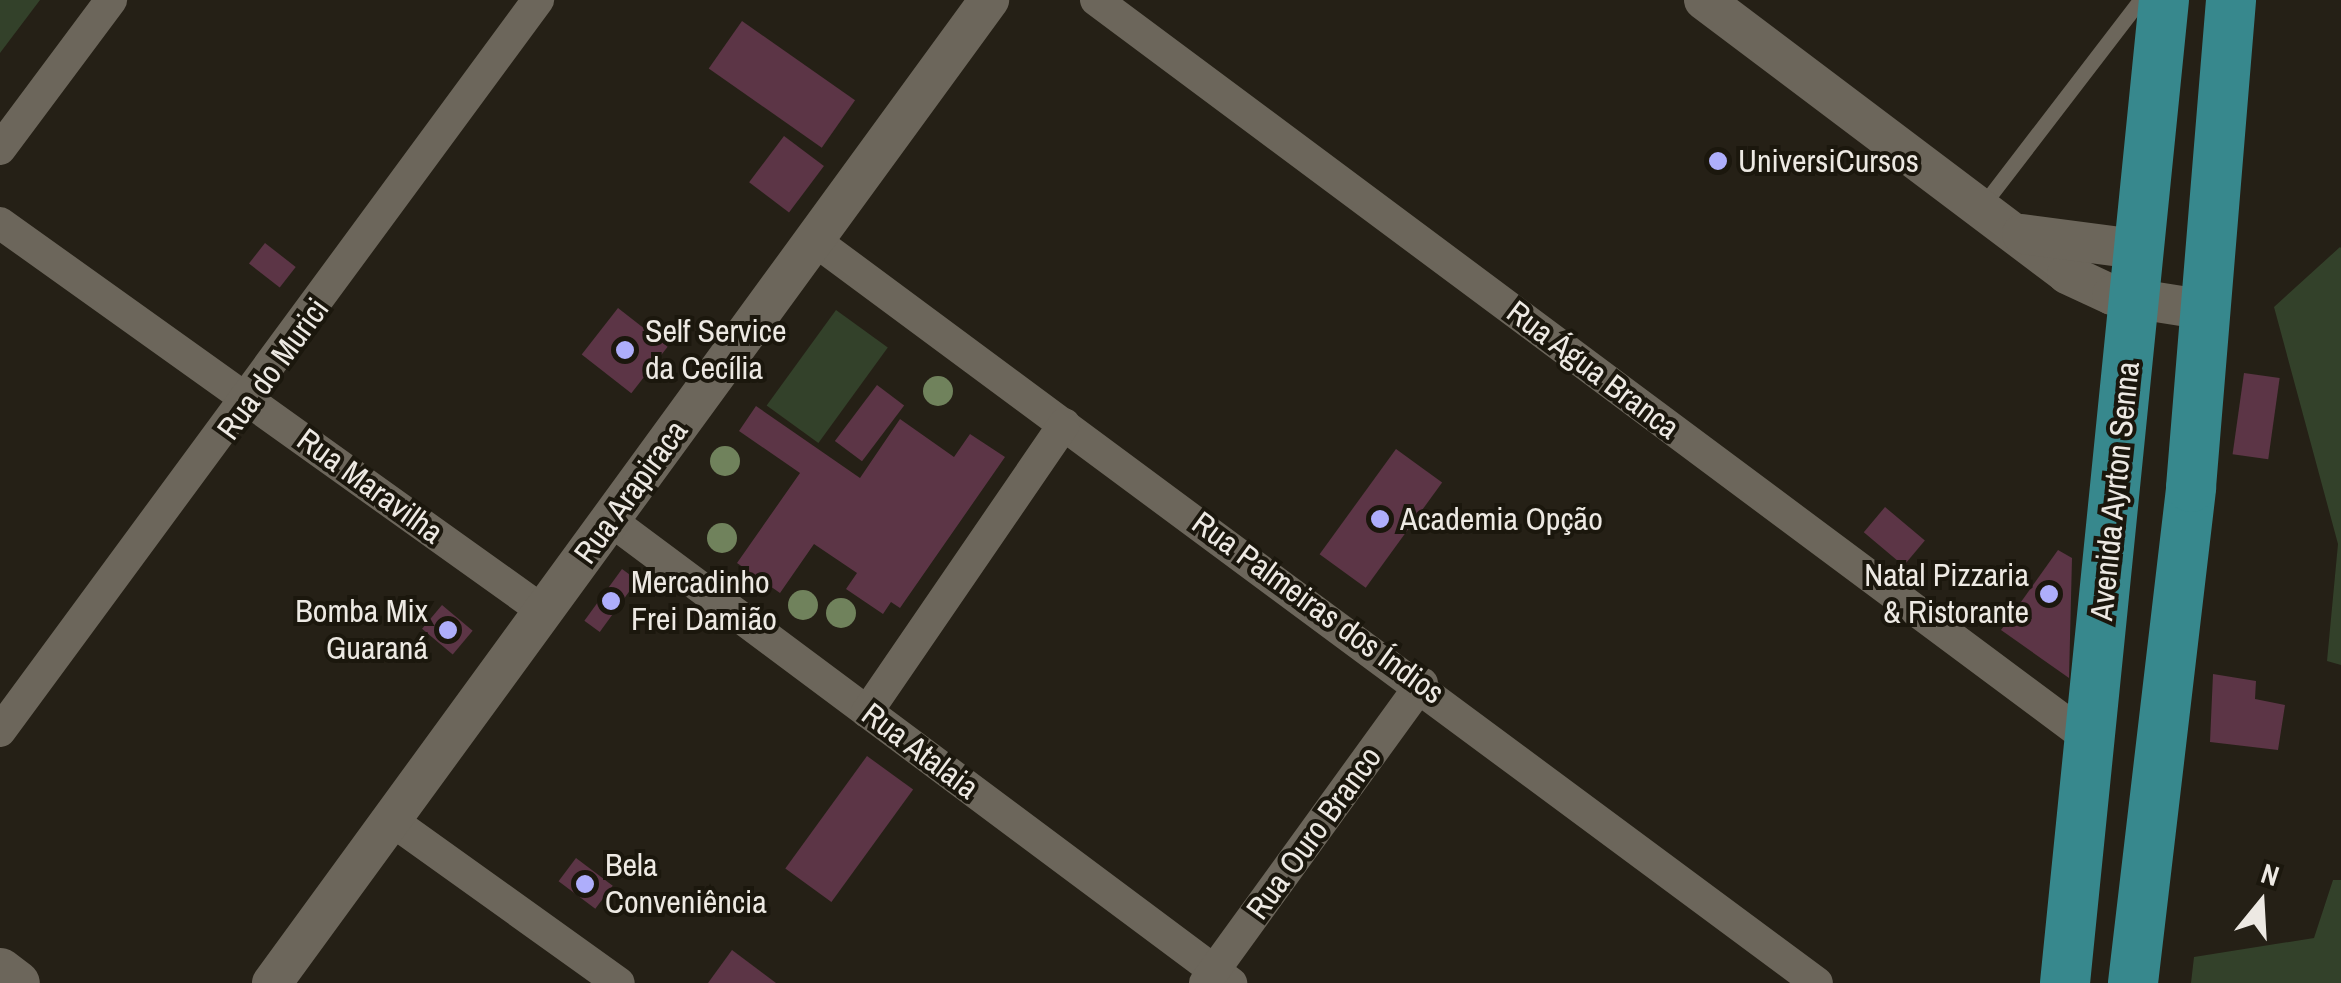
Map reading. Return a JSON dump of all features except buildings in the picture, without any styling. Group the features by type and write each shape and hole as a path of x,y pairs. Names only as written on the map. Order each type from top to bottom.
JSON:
{"main road":[{"name":"Avenida Ayrton Senna","path":"2065,983 2136,248 2164,0"},
{"path":"2133,983 2207,310 2231,0"},
{"path":"0,970 17,983"}],"street":[{"path":"0,150 111,0"},
{"name":"Rua do Murici","path":"0,731 252,400 538,0"},
{"name":"Rua Arapiraca","path":"272,983 989,0"},
{"name":"Rua Água Branca","path":"1096,0 2090,740"},
{"path":"1704,0 2018,232 2066,274 2132,299 2207,310"},
{"name":"Rua Maravilha","path":"0,223 543,611"},
{"path":"2018,232 2136,248"},
{"name":"Rua Palmeiras dos Índios","path":"814,240 1422,683 1817,983"},
{"path":"867,712 1064,424"},
{"name":"Rua Atalaia","path":"610,520 1217,979"},
{"name":"Rua Ouro Branco","path":"1217,979 1422,683"},
{"path":"391,820 620,983"}],"lane":[{"path":"1982,206 2140,0"}],"green space":[{"path":"0,0 40,0 0,53"},
{"path":"2340,247 2341,665 2327,661 2338,544 2274,307"},
{"path":"836,310 888,348 818,443 767,405"},
{"path":"2333,880 2341,880 2341,983 2191,983 2194,957 2314,938"}],"place":[{"name":"UniversiCursos","path":"1718,161"},
{"name":"Self Service da Cecília","path":"625,350"},
{"name":"Academia Opção","path":"1380,519"},
{"name":"Natal Pizzaria & Ristorante","path":"2049,594"},
{"name":"Mercadinho Frei Damião","path":"611,601"},
{"name":"Bomba Mix Guaraná","path":"448,630"},
{"name":"Bela Conveniência","path":"585,884"}]}
